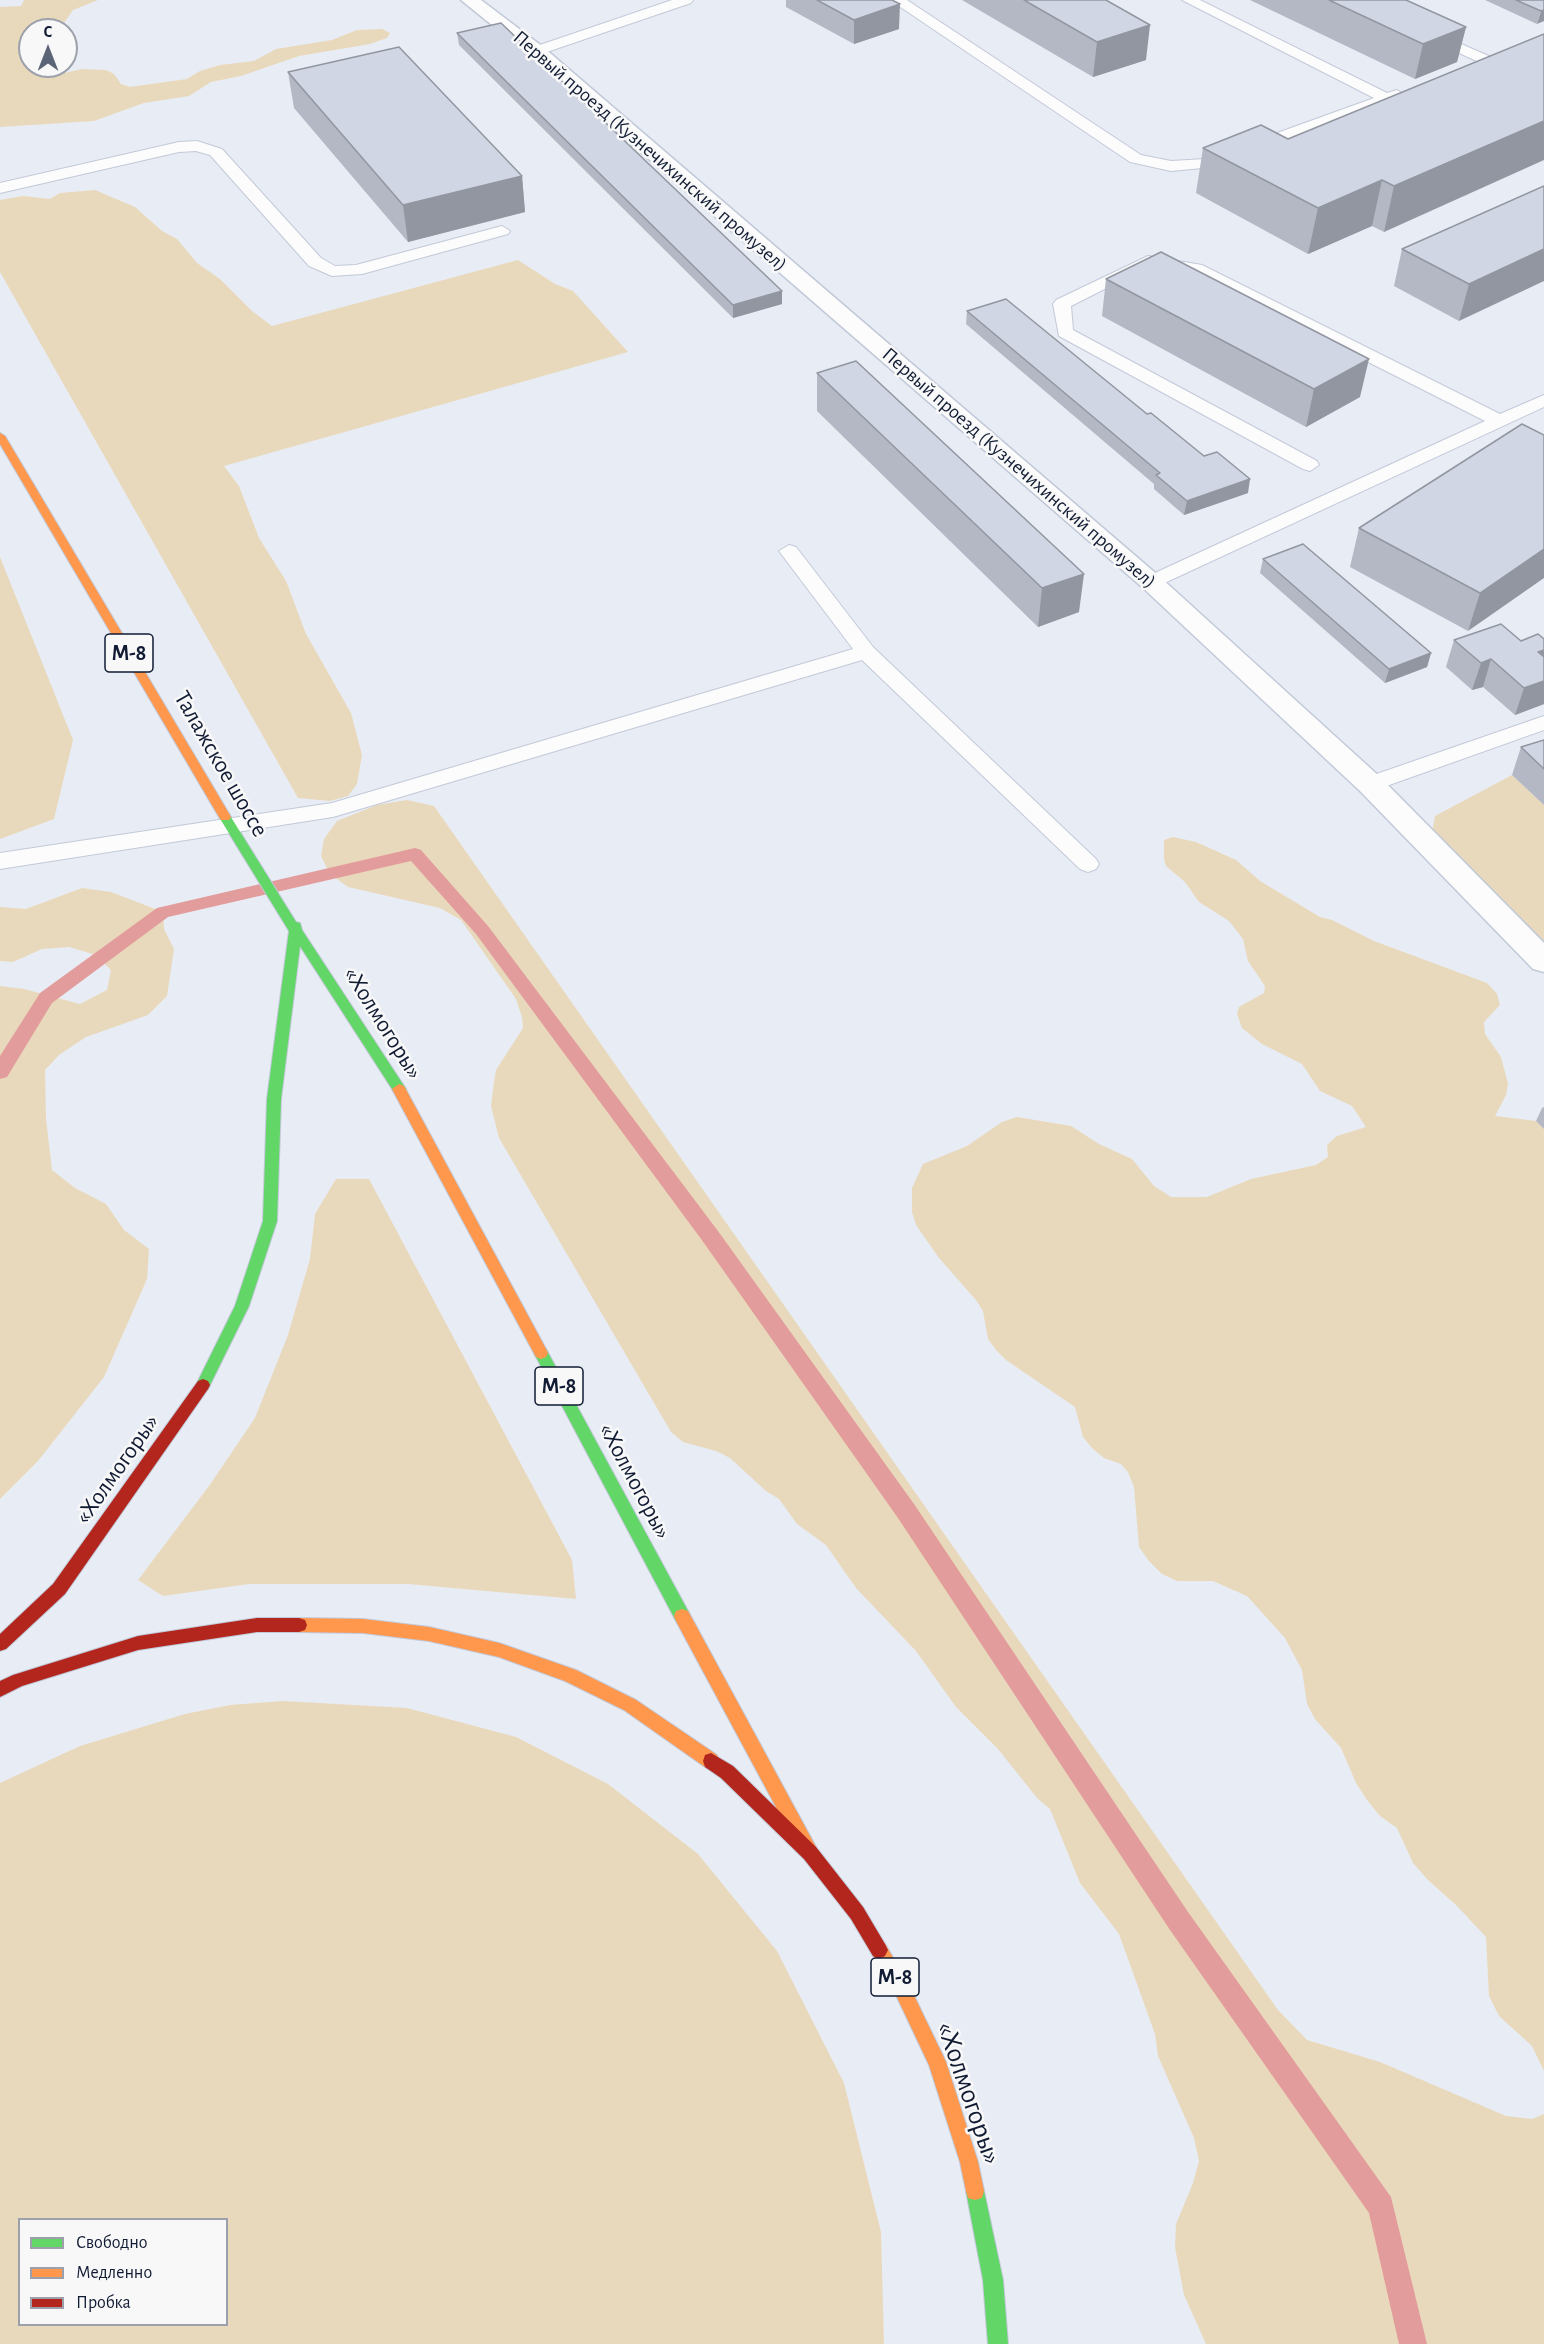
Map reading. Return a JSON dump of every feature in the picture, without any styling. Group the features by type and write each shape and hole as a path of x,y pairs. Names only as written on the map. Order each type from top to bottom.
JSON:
{"main road":[{"name":"Талажское шоссе","path":"0,436 256,870 296,926"},
{"name":"«Холмогоры»","path":"0,1644 59,1589 202,1388 242,1306 270,1221 274,1099 296,926"},
{"name":"«Холмогоры»","path":"296,926 389,1071 810,1853"},
{"name":"«Холмогоры»","path":"0,1689 19,1680 138,1643 257,1625 363,1626 429,1634 499,1650 570,1675 630,1705 727,1772 810,1853 857,1913 901,1987 937,2062 969,2162 993,2280 998,2344"}],"street":[{"name":"Первый проезд (Кузнечихинский промузел)","path":"470,0 536,51 1151,582 1370,784 1544,961"}],"lane":[{"path":"536,51 686,0"},
{"path":"897,0 1136,159 1171,166 1207,164 1408,91"},
{"path":"1189,0 1386,99"},
{"path":"1415,28 1486,60"},
{"path":"1464,69 1505,52"},
{"path":"0,188 179,147 197,146 216,152 315,262 332,272 356,270 502,231"},
{"path":"1310,465 1065,332 1062,304 1148,261 1196,269 1498,420"},
{"path":"1151,582 1544,400"},
{"path":"789,551 866,652 1088,864"},
{"path":"0,861 333,810 866,652"},
{"path":"1370,784 1544,723"}],"shaded area":[{"path":"24,0 98,0 73,10 68,18 18,18 18,78 78,78 78,70 106,70 114,74 121,84 130,87 187,79 200,71 220,65 254,61 276,49 332,40 357,30 382,29 390,33 387,38 370,44 299,56 241,76 211,82 189,96 144,103 94,121 0,127 0,7 21,6"},
{"path":"95,190 135,207 162,231 177,239 197,263 220,279 252,311 272,326 518,260 555,284 573,291 628,352 224,466 239,486 259,538 286,581 306,634 351,713 362,755 357,784 348,796 330,801 298,798 0,272 0,200 23,196 50,199 60,193"},
{"path":"0,557 73,740 54,819 0,839"},
{"path":"1512,775 1544,805 1544,944 1432,833 1435,816"},
{"path":"407,800 434,806 1278,2010 1307,2040 1380,2062 1506,2116 1532,2119 1544,2114 1544,2344 1206,2344 1184,2295 1175,2247 1176,2224 1193,2183 1199,2161 1194,2138 1158,2056 1155,2034 1119,1934 1080,1883 1050,1809 1037,1798 998,1749 956,1707 916,1651 856,1588 826,1545 797,1524 779,1499 766,1491 730,1458 716,1451 683,1442 671,1432 499,1138 491,1106 496,1070 523,1028 516,999 461,920 440,908 348,887 330,874 321,856 324,839 337,821 377,805"},
{"path":"1173,837 1196,842 1236,860 1260,881 1320,917 1332,920 1374,941 1487,983 1497,994 1500,1005 1484,1022 1485,1034 1501,1057 1508,1084 1506,1095 1495,1116 1536,1121 1544,1129 1544,2071 1532,2046 1499,2016 1489,1996 1486,1937 1413,1863 1397,1828 1380,1816 1367,1800 1356,1783 1341,1748 1315,1719 1307,1704 1302,1670 1285,1638 1247,1596 1213,1581 1177,1581 1162,1574 1149,1561 1139,1547 1134,1487 1128,1472 1121,1464 1104,1458 1083,1437 1075,1407 1006,1360 996,1350 988,1339 983,1311 939,1258 916,1225 912,1212 912,1188 923,1164 967,1146 1002,1122 1017,1117 1071,1126 1099,1144 1132,1159 1154,1186 1171,1197 1207,1197 1251,1179 1316,1165 1328,1157 1327,1145 1337,1136 1366,1127 1352,1106 1320,1091 1302,1064 1262,1044 1242,1028 1237,1014 1239,1007 1264,993 1265,986 1248,961 1243,939 1229,921 1199,902 1185,882 1166,866 1164,840"},
{"path":"82,888 111,892 163,912 164,929 174,949 167,996 148,1015 86,1037 59,1055 45,1070 46,1119 52,1170 75,1188 106,1204 124,1230 149,1249 147,1279 104,1377 38,1461 0,1499 0,986 24,989 80,1004 107,990 111,970 96,955 69,947 42,949 13,962 0,961 0,907 26,909"},
{"path":"336,1179 369,1179 572,1560 576,1599 408,1584 249,1584 163,1596 138,1580 209,1486 255,1418 288,1335 310,1259 315,1214"},
{"path":"283,1701 407,1708 516,1737 608,1784 698,1854 777,1951 844,2083 881,2232 884,2344 0,2344 0,1783 80,1746 185,1714 230,1705"}],"building":[{"path":"817,0 892,0 900,4 854,20"},
{"path":"1024,0 1106,0 1150,25 1097,42"},
{"path":"1329,0 1406,0 1466,27 1423,44"},
{"path":"1516,0 1544,0 1544,10 1541,11"},
{"path":"501,23 782,291 733,305 457,33"},
{"path":"1544,34 1544,121 1394,186 1382,180 1318,208 1203,148 1261,125 1288,139"},
{"path":"399,47 522,176 403,205 288,72"},
{"path":"1544,186 1544,249 1469,284 1402,249"},
{"path":"1161,252 1369,359 1314,389 1106,279"},
{"path":"1006,299 1147,414 1151,413 1204,456 1217,452 1250,479 1187,501 1156,475 1160,473 967,311"},
{"path":"856,361 1084,574 1042,588 817,373"},
{"path":"1522,424 1544,435 1544,549 1480,593 1359,528"},
{"path":"1303,544 1431,653 1389,669 1263,559"},
{"path":"1501,624 1521,641 1538,634 1544,639 1544,650 1538,652 1544,657 1544,681 1524,688 1491,659 1481,663 1454,640"},
{"path":"1544,740 1544,769 1521,747"}],"waterway":[{"path":"0,1072 46,998 163,912 415,854 482,930 711,1237 906,1511 1179,1921 1381,2207 1413,2344"}],"traffic: fast":[{"path":"225,817 256,870 399,1089"},
{"path":"203,1385 242,1306 270,1221 274,1099 296,926"},
{"path":"541,1353 682,1616"},
{"path":"975,2191 993,2280 998,2344"}],"traffic: slow":[{"path":"0,436 225,817"},
{"path":"399,1089 541,1353"},
{"path":"682,1616 810,1853"},
{"path":"299,1625 363,1626 429,1634 499,1650 570,1675 630,1705 711,1761"},
{"path":"879,1950 901,1987 937,2062 969,2162 975,2191"}],"traffic: jam":[{"path":"0,1644 59,1589 203,1385"},
{"path":"0,1689 19,1680 138,1643 257,1625 299,1625"},
{"path":"711,1761 727,1772 810,1853 857,1913 879,1950"}]}
